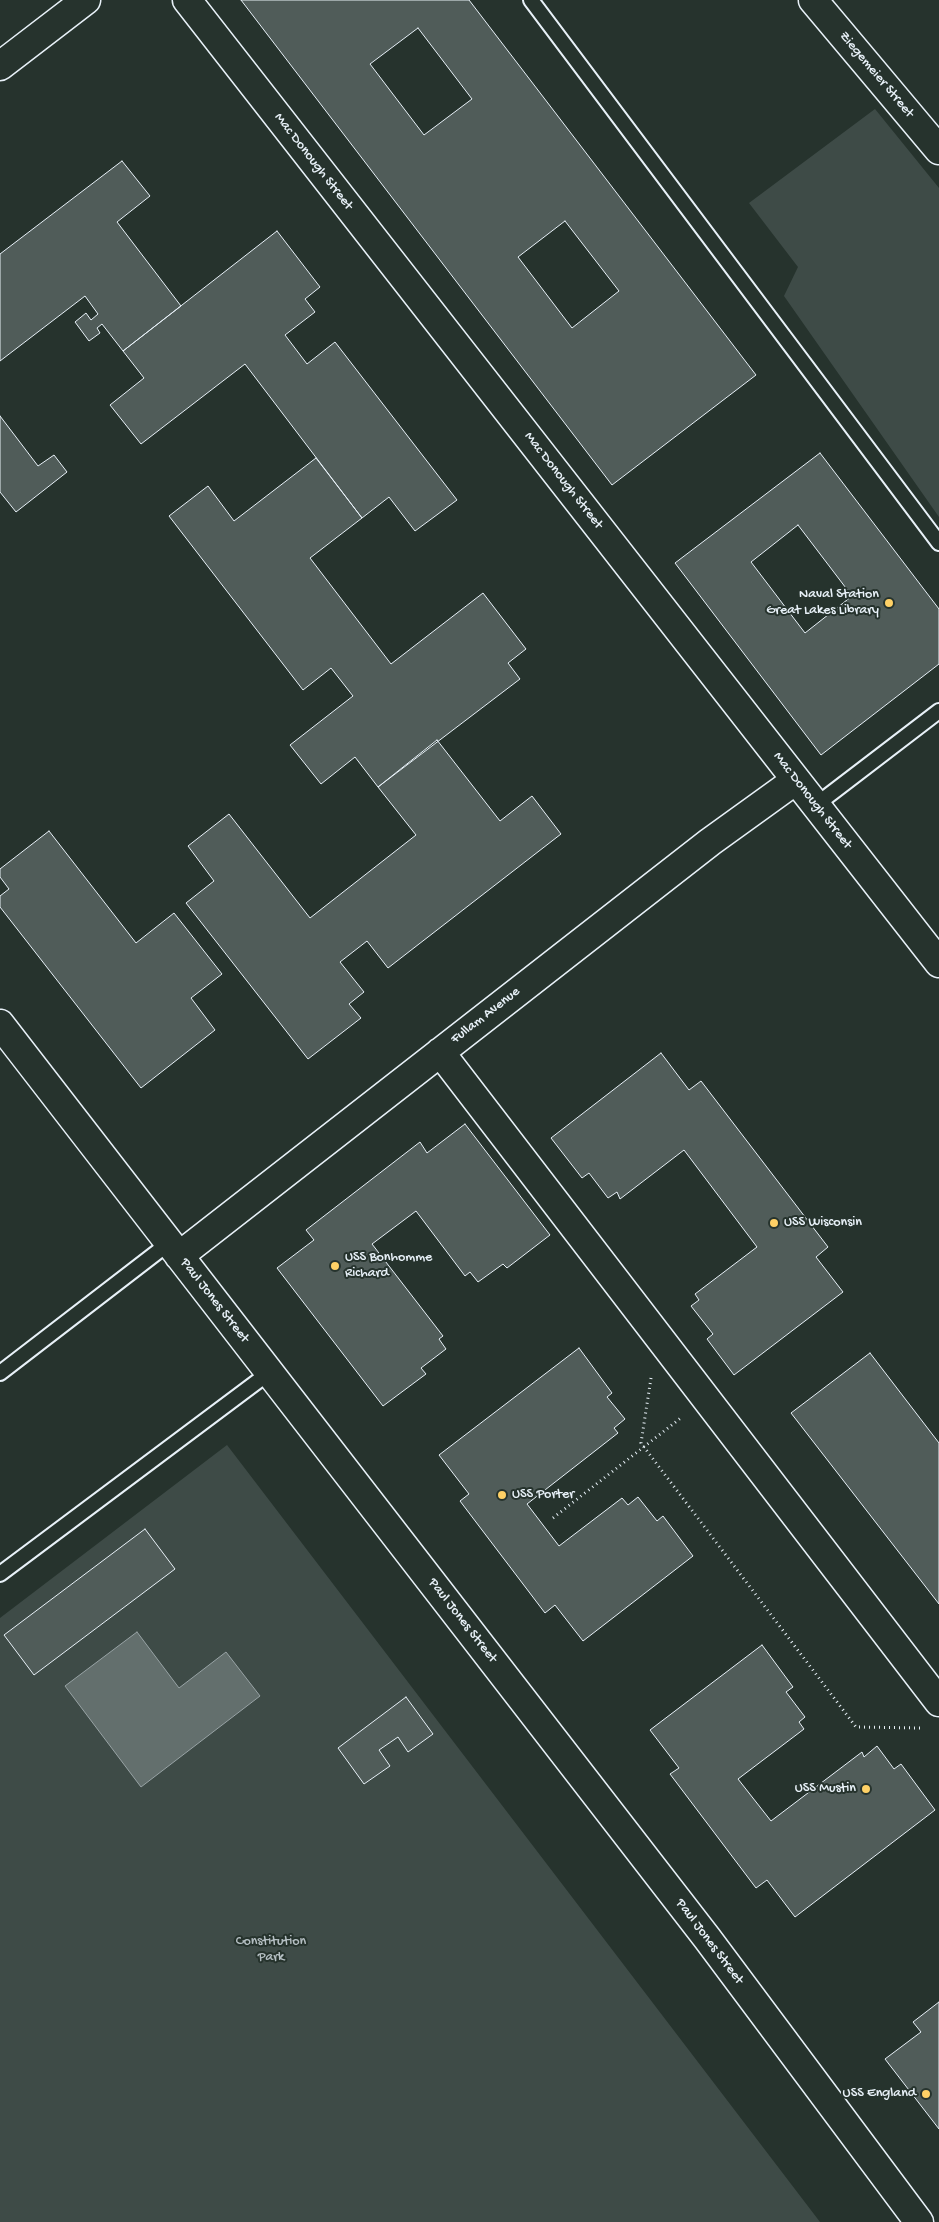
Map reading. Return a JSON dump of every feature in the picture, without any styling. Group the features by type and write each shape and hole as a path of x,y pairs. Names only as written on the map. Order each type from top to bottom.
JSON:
{"street":[{"path":"0,66 86,0"},
{"name":"Mac Donough Street","path":"187,0 939,963"},
{"name":"Ziegemeier Street","path":"812,0 939,150"},
{"name":"Fullam Avenue","path":"174,1250 440,1052 710,842 796,780"},
{"name":"Paul Jones Street","path":"0,1024 707,1938 920,2222"},
{"path":"440,1052 939,1702"}],"lane":[{"path":"532,0 939,543"},
{"path":"816,805 939,711"},
{"path":"0,1373 174,1250"},
{"path":"0,1574 270,1372"}],"path":[{"path":"658,1336 641,1443 856,1727 930,1728"},
{"path":"553,1518 706,1398"}],"green space":[{"path":"875,109 939,188 939,517 784,296 798,267 749,203"},
{"name":"Constitution Park","path":"227,1445 820,2222 0,2222 0,1618"}],"shaded area":[{"path":"137,1632 179,1688 226,1652 260,1696 141,1787 65,1686"}],"building":[{"path":"241,0 469,0 756,375 612,485","holes":["418,28 472,99 424,135 370,64","565,221 619,291 572,328 518,257"]},
{"path":"122,161 150,196 117,222 181,306 123,351 102,324 97,328 100,333 89,341 75,322 86,313 91,320 98,314 85,296 0,361 0,254"},
{"path":"277,231 320,287 305,299 315,312 285,335 307,364 335,342 457,500 415,531 389,497 362,518 245,364 141,444 110,405 144,378 123,351"},
{"path":"0,416 38,466 54,455 67,472 16,512 0,492"},
{"name":"Naval Station Great Lakes Library","path":"820,453 939,609 939,664 821,755 675,563","holes":["798,525 852,596 805,633 751,562"]},
{"path":"316,458 362,518 310,558 391,664 483,593 526,649 508,663 520,679 378,787 355,757 321,784 290,745 353,696 331,668 303,690 169,516 208,486 234,521"},
{"path":"437,740 500,821 532,796 561,834 388,968 367,941 340,962 364,992 349,1004 361,1018 308,1059 186,903 214,881 188,846 229,814 310,918 416,835 378,787"},
{"path":"49,831 136,943 174,913 222,974 191,998 215,1030 141,1088 0,907 0,896 9,889 0,877 0,869"},
{"name":"USS Wisconsin","path":"661,1053 689,1090 701,1081 828,1247 816,1257 843,1292 734,1375 707,1339 713,1334 691,1306 699,1300 695,1294 757,1247 684,1150 620,1199 617,1192 608,1198 589,1173 582,1178 551,1138"},
{"name":"USS Bonhomme Richard","path":"465,1124 550,1235 507,1268 503,1264 478,1282 470,1272 465,1276 416,1211 372,1244 443,1336 439,1339 446,1349 421,1368 426,1374 383,1406 277,1268 314,1240 306,1230 420,1142 427,1153"},
{"name":"USS Porter","path":"579,1348 612,1393 607,1397 625,1419 614,1428 618,1433 527,1504 559,1546 622,1498 628,1505 638,1497 657,1521 663,1516 693,1556 583,1641 555,1605 545,1613 460,1501 469,1494 439,1455"},
{"path":"870,1353 939,1443 939,1604 791,1413"},
{"path":"145,1529 175,1569 34,1675 4,1635"},
{"name":"USS Mustin","path":"762,1645 793,1687 786,1692 805,1717 799,1722 804,1729 738,1779 771,1821 862,1752 864,1757 877,1746 894,1769 901,1764 935,1810 795,1917 767,1880 756,1888 670,1774 679,1768 650,1730"},
{"path":"406,1697 433,1734 408,1752 398,1737 379,1750 390,1766 364,1784 338,1748"},
{"name":"USS England","path":"939,2002 939,2129 885,2059 921,2032 913,2022"}],"place":[{"name":"Naval Station Great Lakes Library","path":"889,603"},
{"name":"USS Wisconsin","path":"774,1223"},
{"name":"USS Bonhomme Richard","path":"335,1266"},
{"name":"USS Porter","path":"502,1495"},
{"name":"USS Mustin","path":"866,1789"},
{"name":"USS England","path":"926,2094"}]}
